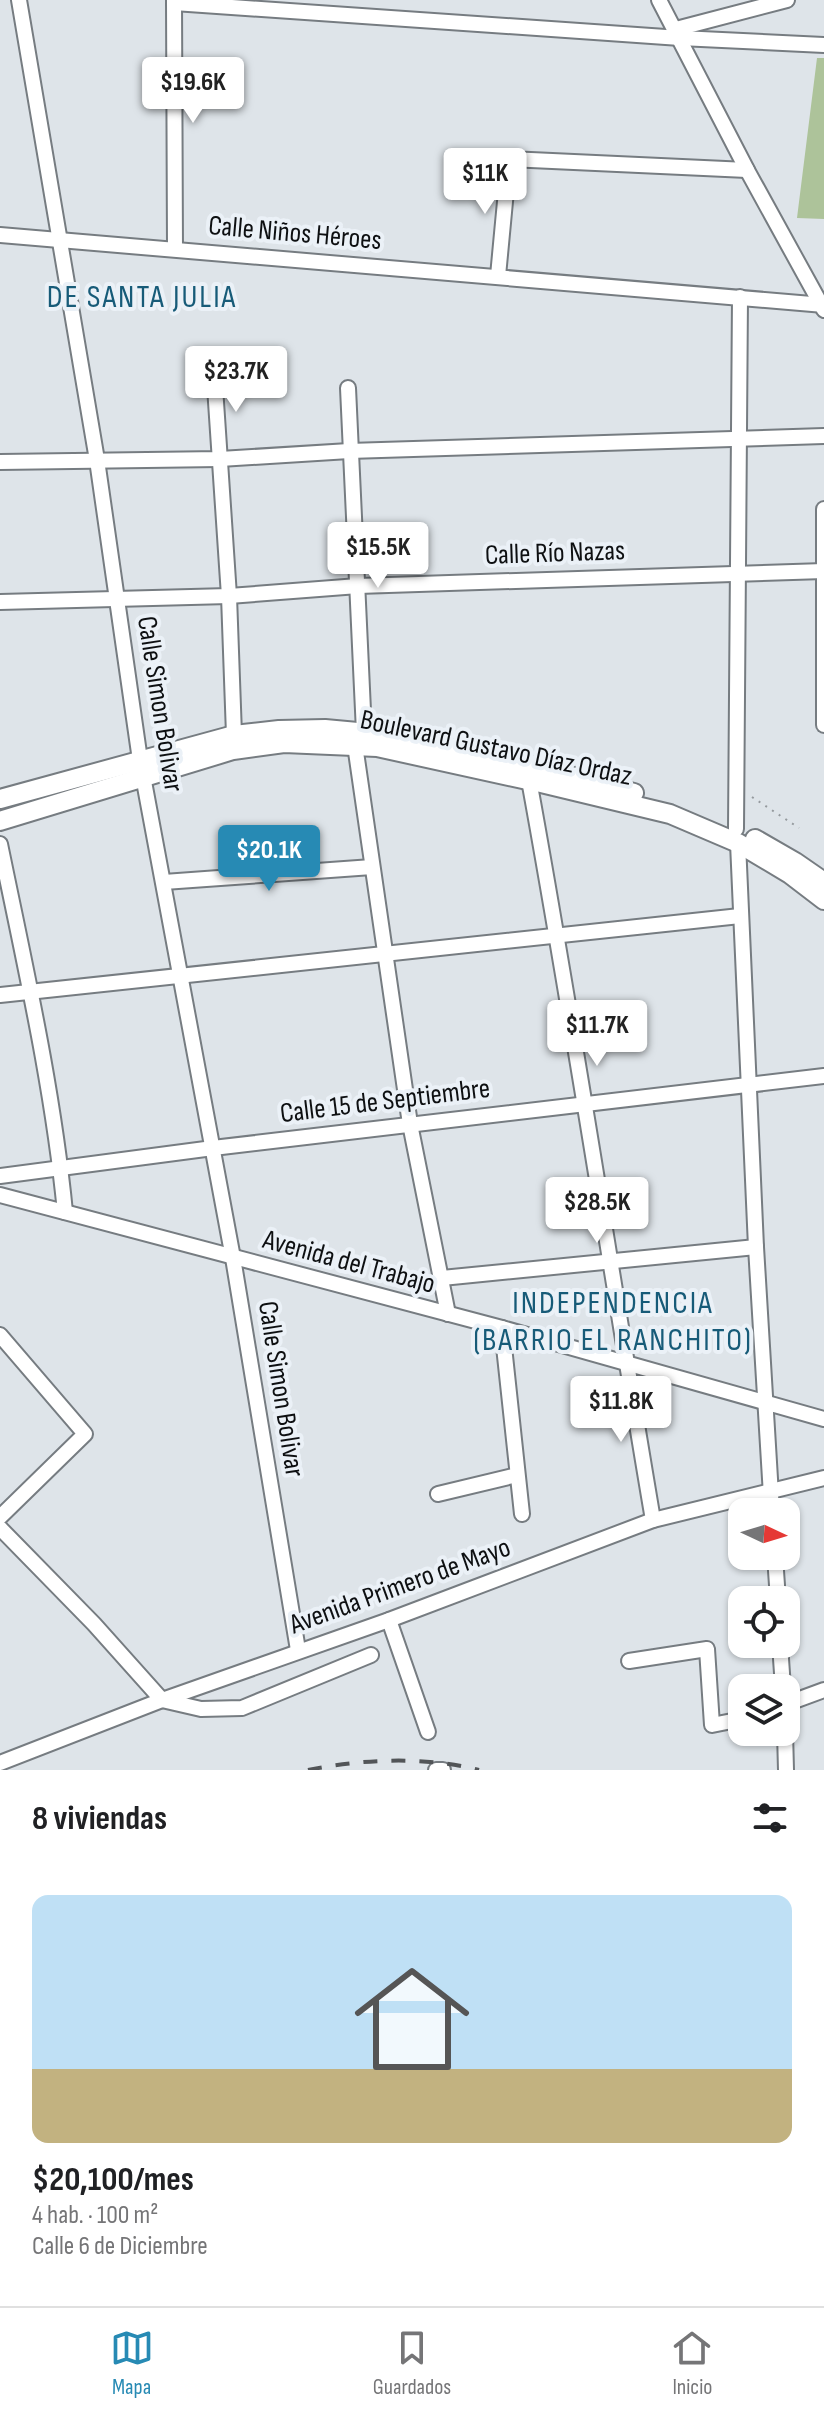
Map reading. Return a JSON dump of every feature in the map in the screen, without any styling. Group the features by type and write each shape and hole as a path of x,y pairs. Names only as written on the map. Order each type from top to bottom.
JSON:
{"main road":[{"name":"Boulevard Gustavo Díaz Ordaz","path":"0,821 234,735 279,730 359,739 537,767 661,800 795,862 824,882"},
{"name":"Boulevard Gustavo Díaz Ordaz","path":"0,799 233,750 284,743 359,739 377,747 670,814 737,836 824,900"}],"street":[{"name":"Calle Simon Bolivar","path":"19,0 97,460 142,768 233,1258 298,1650"},
{"path":"659,0 747,170 823,307"},
{"path":"678,34 787,0"},
{"path":"175,249 174,1 824,45"},
{"path":"498,276 509,159 747,170"},
{"name":"Calle Niños Héroes","path":"0,235 740,297 823,307"},
{"path":"740,297 737,836 771,1498"},
{"path":"214,372 229,596 234,735"},
{"path":"348,388 358,586 359,739 372,867 410,1124 448,1314"},
{"path":"0,462 220,459 349,451 824,436"},
{"path":"824,509 824,725"},
{"name":"Calle Río Nazas","path":"0,602 229,596 358,586 823,571"},
{"path":"529,780 558,936 653,1520"},
{"path":"0,844 31,992 61,1166 65,1212"},
{"path":"164,882 372,867"},
{"path":"0,995 740,916"},
{"name":"Calle 15 de Septiembre","path":"0,1176 61,1166 824,1076"},
{"name":"Avenida del Trabajo","path":"0,1195 502,1328 824,1419"},
{"path":"442,1278 756,1247"},
{"path":"502,1328 522,1514"},
{"path":"0,1335 85,1434 0,1517"},
{"path":"438,1494 517,1475"},
{"name":"Avenida Primero de Mayo","path":"0,1763 162,1700 389,1620 653,1520 824,1478"},
{"path":"0,1528 94,1624 162,1700 201,1709 242,1708 371,1655"},
{"path":"389,1620 428,1732"},
{"path":"629,1661 707,1649 712,1725 728,1722"},
{"path":"800,1699 824,1690"},
{"path":"785,1746 786,1770"},
{"path":"436,1770 443,1770"}],"path":[{"path":"738,787 799,828"}],"green space":[{"path":"817,58 824,58 824,219 797,218"}],"railway":[{"path":"308,1770 350,1763 394,1761 437,1763 479,1770"}],"district":[{"name":"DE SANTA JULIA","path":"142,297"},
{"name":"INDEPENDENCIA (BARRIO EL RANCHITO)","path":"613,1322"}]}
